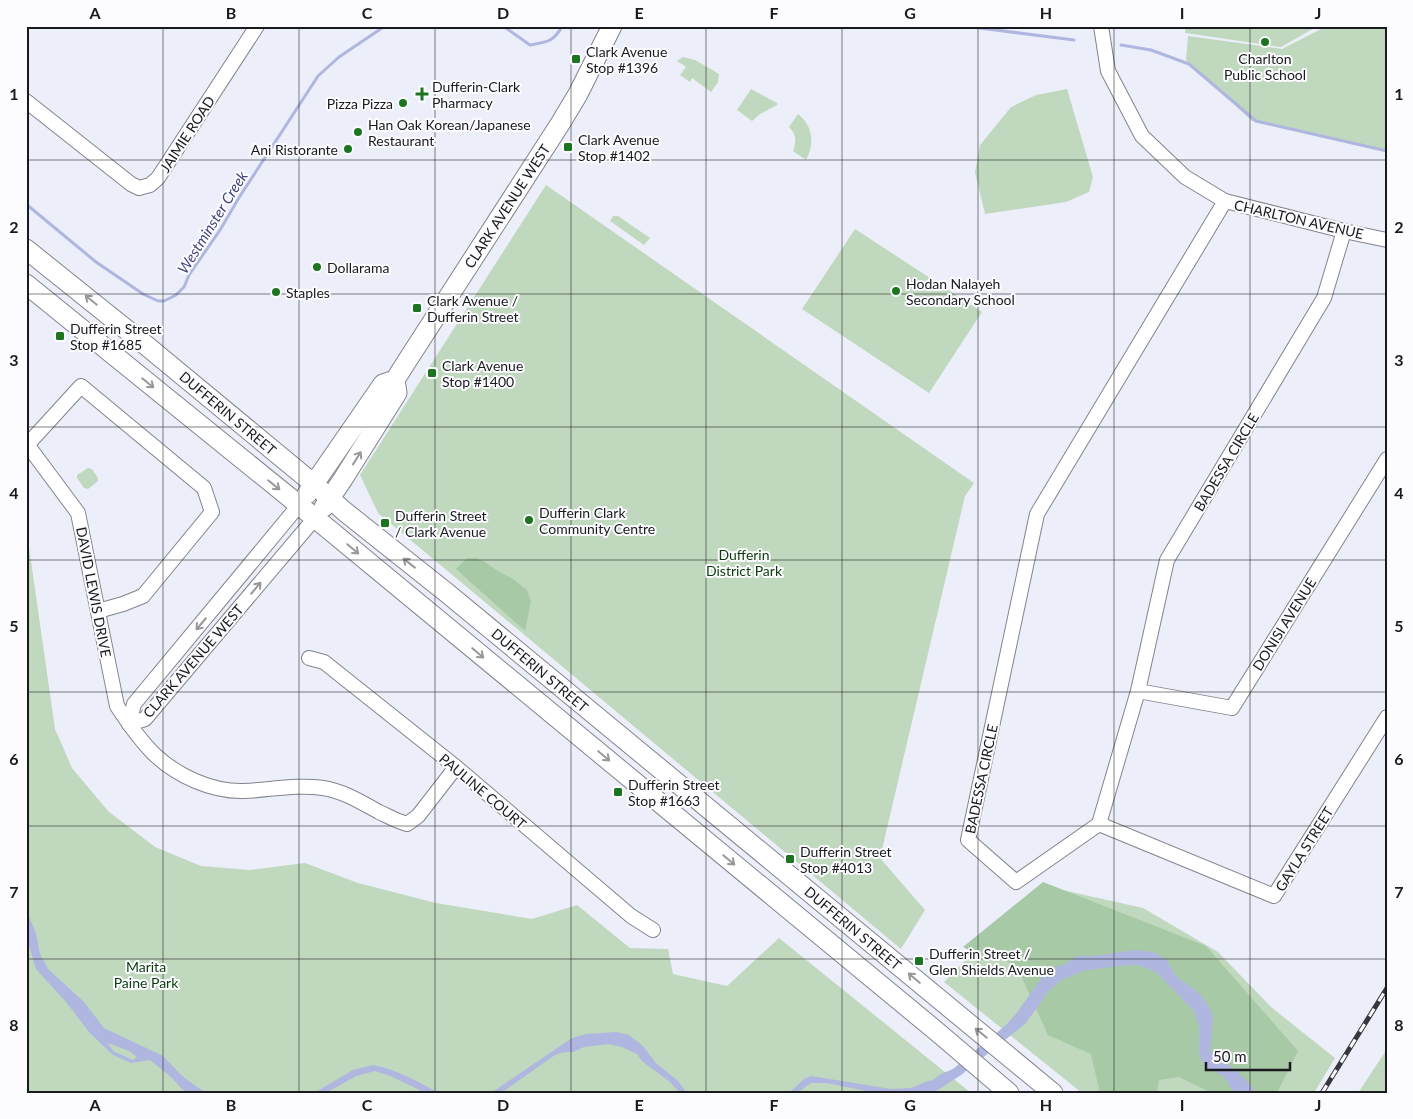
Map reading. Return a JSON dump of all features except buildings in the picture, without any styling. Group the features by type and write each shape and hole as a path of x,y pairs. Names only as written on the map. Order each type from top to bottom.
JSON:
{"main road":[{"name":"CLARK AVENUE WEST","path":"299,505 315,485 383,384 395,380 560,124 612,26"},
{"name":"DUFFERIN STREET","path":"26,249 142,342 344,511 470,612 952,1009 1010,1057 1039,1086"},
{"name":"DUFFERIN STREET","path":"26,284 315,518 935,1030 1007,1092"},
{"name":"CLARK AVENUE WEST","path":"315,518 330,499 397,393 395,380"},
{"path":"1007,1092 1039,1086"}],"street":[{"name":"JAIMIE ROAD","path":"26,101 131,184 139,188 150,185 158,178 257,26"},
{"name":"CHARLTON AVENUE","path":"1101,26 1108,71 1142,136 1185,176 1224,201 1387,240"},
{"name":"BADESSA CIRCLE","path":"1224,201 1037,514 968,840 1016,882 1099,824 1138,691 1167,560 1324,298 1344,231"},
{"path":"27,444 81,386 204,488 212,512 143,596 98,611"},
{"name":"DAVID LEWIS DRIVE","path":"27,444 78,513 117,706 154,754 176,771 221,789 242,791 295,787 323,788 342,793 397,822 407,824 418,816 456,767"},
{"name":"DONISI AVENUE","path":"1138,691 1232,708 1387,459"},
{"name":"CLARK AVENUE WEST","path":"129,724 134,704 299,505"},
{"name":"CLARK AVENUE WEST","path":"129,724 145,719 315,518"},
{"name":"PAULINE COURT","path":"309,658 324,662 456,767 631,916 653,930"},
{"name":"GAYLA STREET","path":"1099,824 1274,896 1387,717"}],"green space":[{"name":"Charlton Public School","path":"1186,26 1318,26 1281,47 1185,33"},
{"path":"1323,26 1387,26 1387,150 1252,121 1186,60 1188,36 1282,49 1321,29"},
{"path":"683,57 695,60 719,74 718,82 711,92 692,78 690,82 680,75 686,67 677,61"},
{"path":"751,89 777,103 777,105 760,114 752,121 737,110"},
{"path":"1067,89 1093,177 1089,192 1066,202 985,214 975,172 980,145 1011,107 1036,95"},
{"path":"798,114 807,124 811,136 811,148 806,160 793,151 795,138 789,127"},
{"name":"Dufferin District Park","path":"546,185 974,483 965,496 880,858 925,910 901,949 378,513 360,475"},
{"path":"613,216 618,216 650,238 644,245 610,221"},
{"path":"855,229 982,312 929,393 802,309"},
{"path":"88,468 92,469 98,481 88,489 84,488 77,475"},
{"name":"Marita Paine Park","path":"26,526 55,729 72,768 108,811 155,847 201,866 249,870 305,863 358,883 436,903 532,919 577,905 630,948 668,949 673,974 727,986 779,938 971,1093 26,1093"},
{"path":"467,558 476,558 485,562 527,590 531,601 525,631 456,569"},
{"path":"1043,882 1206,946 1298,1051 1277,1093 1212,1093 1179,1077 1159,1080 1157,1093 1100,1093 1091,1054 1048,1035 1017,967 998,956 978,955 963,947"},
{"path":"1040,885 1143,908 1218,952 1271,1007 1335,1058 1314,1093 1082,1093 944,982"},
{"path":"1387,1049 1387,1093 1358,1093"}],"water":[{"path":"26,910 36,933 40,954 48,969 84,1002 104,1028 163,1056 181,1075 207,1093 189,1093 183,1090 171,1077 150,1060 131,1063 113,1055 89,1032 66,1002 36,969 26,936","holes":["108,1043 129,1051 137,1057 133,1060 113,1051"]},
{"path":"1135,950 1153,952 1166,959 1176,976 1200,994 1211,1010 1213,1021 1210,1051 1241,1075 1256,1093 1235,1093 1222,1075 1206,1068 1199,1055 1199,1026 1194,1011 1156,972 1138,965 1083,971 1060,981 1048,992 1026,1023 961,1075 938,1090 927,1093 877,1093 826,1083 811,1083 797,1093 789,1093 804,1079 811,1076 891,1089 911,1088 933,1080 953,1069 1006,1025 1042,977 1052,968 1063,965 1077,956 1094,956"},
{"path":"616,1032 629,1035 643,1046 656,1063 678,1081 687,1093 680,1093 670,1082 642,1061 637,1054 622,1047 608,1044 584,1047 573,1052 555,1055 501,1093 491,1093 572,1038 586,1034"},
{"path":"373,1065 415,1080 439,1093 426,1093 375,1071 356,1076 326,1093 314,1093 353,1070"}],"waterway":[{"name":"Westminster Creek","path":"26,204 96,262 143,294 158,301 164,301 176,295 184,287 189,275 220,230 318,76 339,57 385,26"},
{"name":"Westminster Creek","path":"503,26 530,45 553,38 562,26"},
{"name":"Westminster Creek","path":"964,26 1074,40"},
{"name":"Westminster Creek","path":"1121,45 1151,50 1189,64 1256,121 1387,151"}],"railway":[{"path":"1322,1093 1387,988"}],"place":[{"name":"Charlton Public School","path":"1265,42"},
{"name":"Clark Avenue Stop #1396","path":"576,59"},
{"name":"Dufferin-Clark Pharmacy","path":"422,94"},
{"name":"Pizza Pizza","path":"403,103"},
{"name":"Han Oak Korean/Japanese Restaurant","path":"358,132"},
{"name":"Clark Avenue Stop #1402","path":"568,147"},
{"name":"Ani Ristorante","path":"348,149"},
{"name":"Dollarama","path":"317,267"},
{"name":"Hodan Nalayeh Secondary School","path":"896,291"},
{"name":"Staples","path":"276,292"},
{"name":"Clark Avenue / Dufferin Street","path":"417,308"},
{"name":"Dufferin Street Stop #1685","path":"60,336"},
{"name":"Clark Avenue Stop #1400","path":"432,373"},
{"name":"Dufferin Clark Community Centre","path":"529,520"},
{"name":"Dufferin Street / Clark Avenue","path":"385,523"},
{"name":"Dufferin Street Stop #1663","path":"618,792"},
{"name":"Dufferin Street Stop #4013","path":"790,859"},
{"name":"Dufferin Street / Glen Shields Avenue","path":"919,961"}]}
